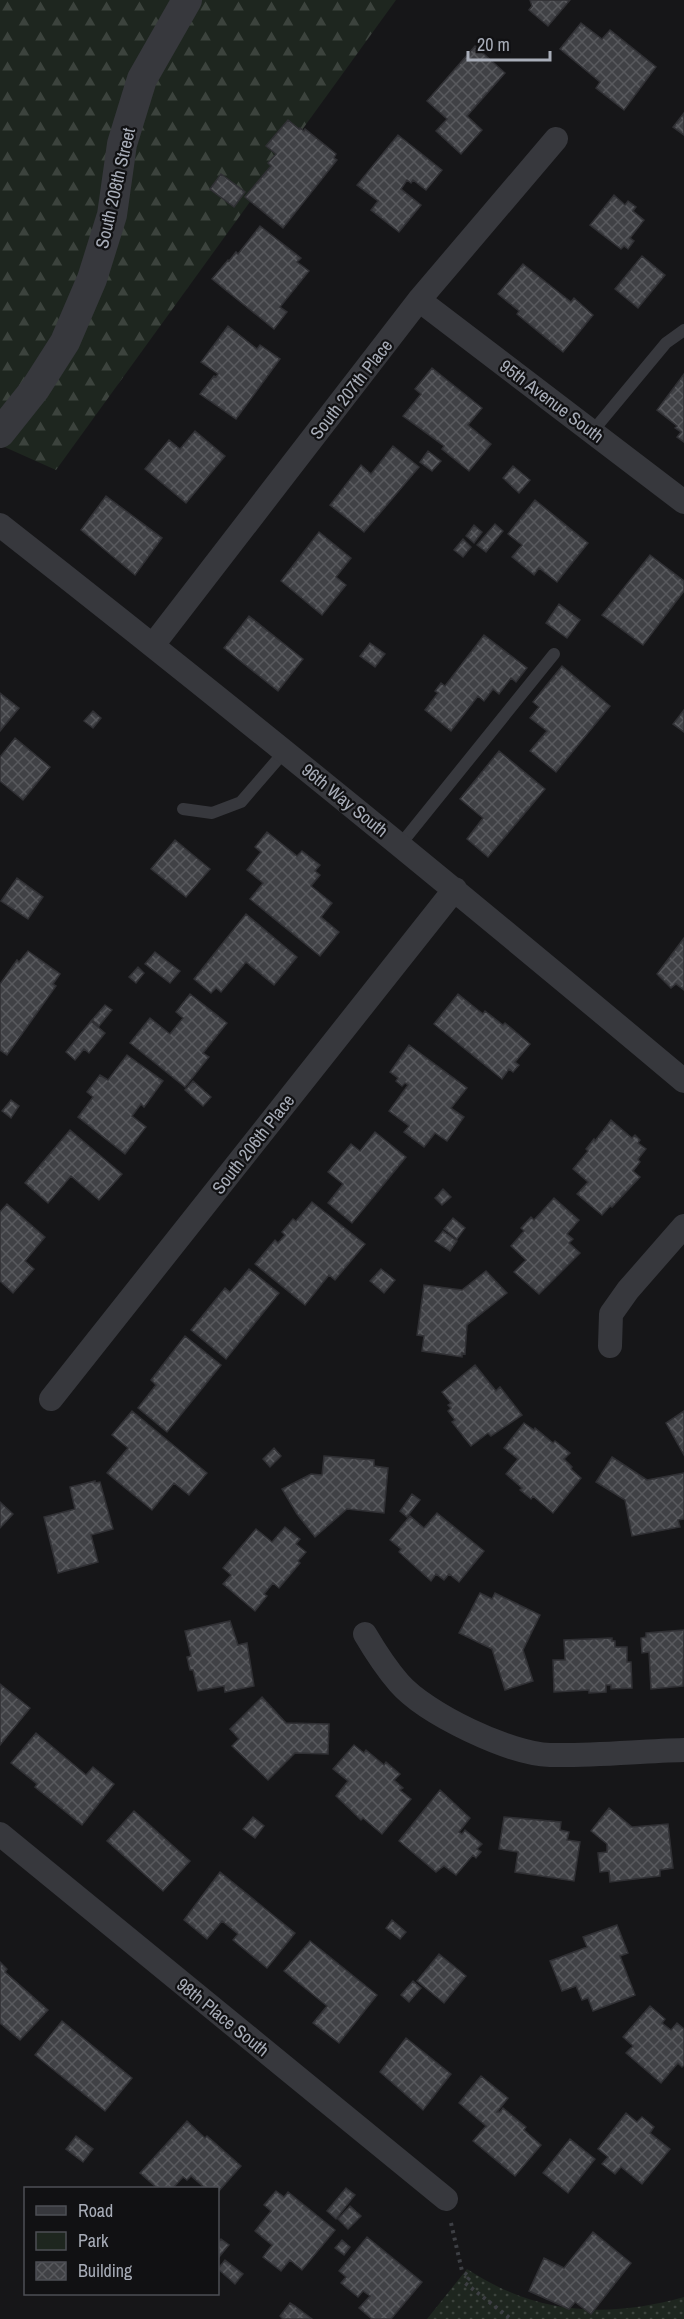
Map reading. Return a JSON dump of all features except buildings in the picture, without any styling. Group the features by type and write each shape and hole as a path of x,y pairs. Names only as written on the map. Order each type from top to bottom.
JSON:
{"street":[{"name":"South 208th Street","path":"0,433 35,389 65,342 92,279 112,215 122,144 142,79 187,0"},
{"name":"South 207th Place","path":"153,645 419,300 556,139"},
{"name":"95th Avenue South","path":"419,300 684,502"},
{"name":"96th Way South","path":"0,525 153,645 455,889 684,1081"},
{"name":"South 206th Place","path":"51,1399 455,889"},
{"path":"610,1346 611,1314 628,1290 684,1226"},
{"path":"365,1634 381,1661 400,1685 420,1701 447,1719 515,1750 549,1755 684,1750"},
{"name":"98th Place South","path":"0,1834 446,2199"}],"lane":[{"path":"592,432 666,343 684,330"},
{"path":"400,845 554,654"},
{"path":"183,809 212,813 241,802 285,751"}],"path":[{"path":"446,2199 462,2271 470,2277 465,2283 511,2319"}],"green space":[{"path":"0,0 396,0 56,470 0,445"},
{"path":"467,2269 519,2295 572,2308 599,2310 627,2308 684,2297 684,2319 427,2319"}]}
